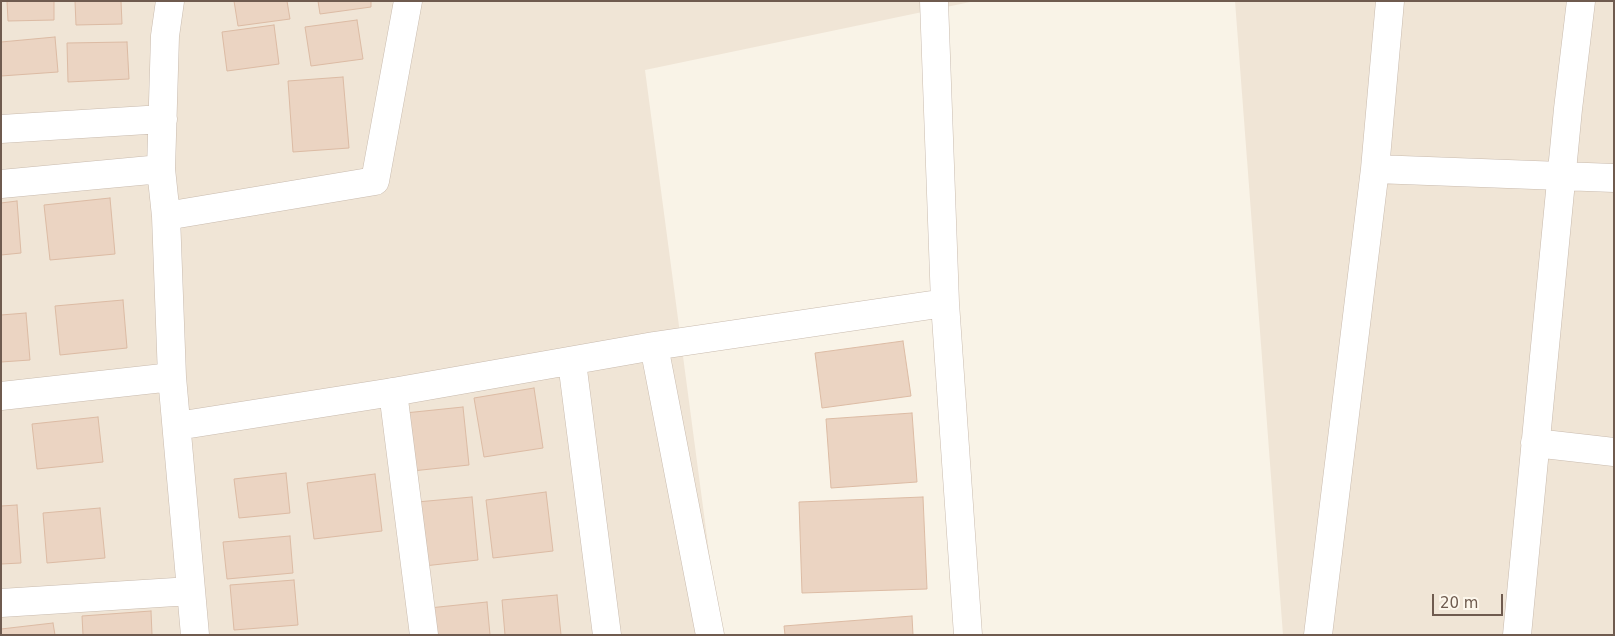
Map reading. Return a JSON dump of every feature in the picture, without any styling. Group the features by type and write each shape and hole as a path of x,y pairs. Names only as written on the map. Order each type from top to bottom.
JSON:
{"street":[{"path":"170,1 165,36 161,169 166,216 172,377 195,635"},
{"path":"166,216 375,181 408,1"},
{"path":"934,1 945,303 968,635"},
{"path":"1318,635 1375,169 1390,1"},
{"path":"1517,635 1561,176 1581,1"},
{"path":"1,129 163,119"},
{"path":"1,184 161,169"},
{"path":"1375,169 1614,178"},
{"path":"176,426 393,392 572,362 654,346 945,303"},
{"path":"654,346 710,635"},
{"path":"572,362 607,635"},
{"path":"1,396 172,377"},
{"path":"393,392 424,635"},
{"path":"1535,443 1614,452"},
{"path":"1,603 192,591"}],"shaded area":[{"path":"1,1 975,1 645,70 720,635 1,635"},
{"path":"1235,1 1614,1 1614,635 1283,635"}],"building":[{"path":"7,1 54,1 54,20 8,21"},
{"path":"75,1 121,1 122,24 76,25"},
{"path":"234,1 287,1 290,19 238,26"},
{"path":"318,1 371,1 371,7 320,14"},
{"path":"357,20 363,59 311,66 305,27"},
{"path":"274,25 279,64 227,71 222,32"},
{"path":"55,37 58,72 1,76 1,42"},
{"path":"127,42 129,79 68,82 67,43"},
{"path":"343,77 349,148 293,152 288,81"},
{"path":"110,198 115,254 50,260 44,205"},
{"path":"17,201 21,253 1,255 1,203"},
{"path":"123,300 127,348 60,355 55,306"},
{"path":"26,313 30,360 1,362 1,315"},
{"path":"903,341 911,396 822,408 815,353"},
{"path":"534,388 543,448 484,457 474,398"},
{"path":"463,407 469,465 412,471 405,413"},
{"path":"912,413 917,482 831,488 826,419"},
{"path":"98,417 103,462 37,469 32,424"},
{"path":"286,473 290,513 239,518 234,479"},
{"path":"375,474 382,531 314,539 307,483"},
{"path":"546,492 553,551 493,558 486,500"},
{"path":"472,497 478,560 424,566 417,502"},
{"path":"923,497 927,589 802,593 799,502"},
{"path":"17,505 21,563 1,564 1,506"},
{"path":"100,508 105,558 47,563 43,513"},
{"path":"290,536 293,573 227,579 223,542"},
{"path":"294,580 298,625 234,630 230,585"},
{"path":"557,595 561,635 505,635 502,600"},
{"path":"487,602 490,635 431,635 429,608"},
{"path":"151,611 152,635 83,635 82,616"},
{"path":"912,616 913,635 785,635 784,626"},
{"path":"53,623 55,635 1,635 1,629"}]}
